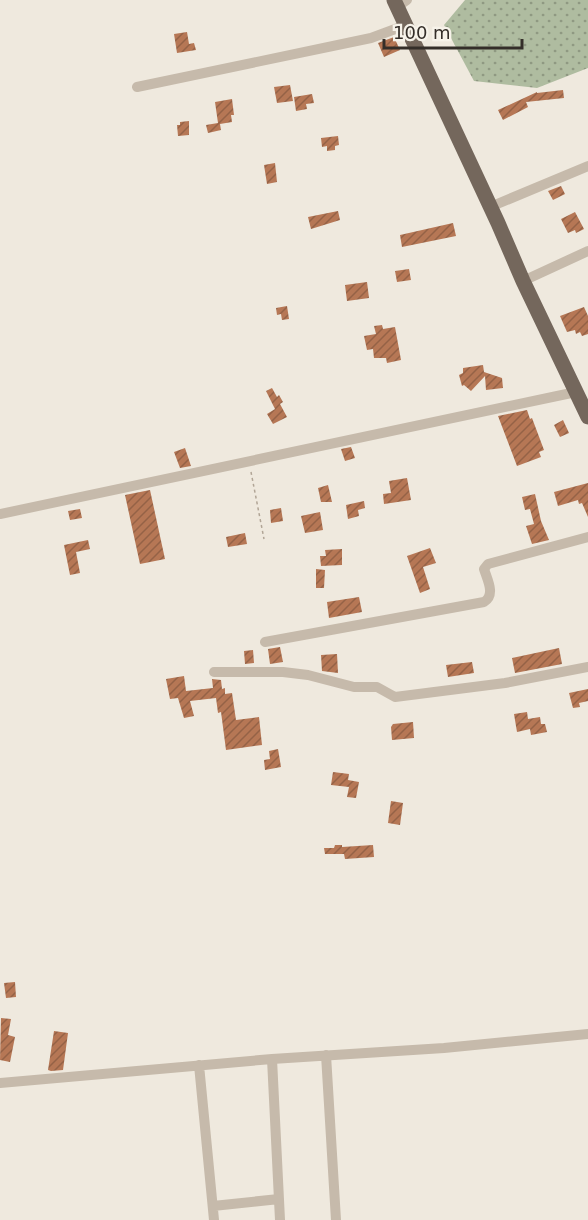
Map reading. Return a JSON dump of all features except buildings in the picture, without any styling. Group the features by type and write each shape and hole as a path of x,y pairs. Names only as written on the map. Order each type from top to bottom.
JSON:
{"main road":[{"path":"400,2 406,26 588,417"}],"street":[{"path":"137,87 371,38 406,26"},
{"path":"490,207 588,166"},
{"path":"523,281 588,251"},
{"path":"0,514 576,392"},
{"path":"266,642 484,602 491,594 484,569 488,564 588,537"},
{"path":"214,672 283,672 308,675 354,687 377,687 396,697 505,683 588,667"},
{"path":"0,1083 272,1059 444,1048 588,1034"},
{"path":"326,1055 336,1220"},
{"path":"272,1059 280,1220"},
{"path":"199,1065 214,1220"},
{"path":"213,1206 279,1199"}],"path":[{"path":"248,463 264,539"}],"green space":[{"path":"465,0 588,0 588,68 537,88 474,81 444,25"}]}
